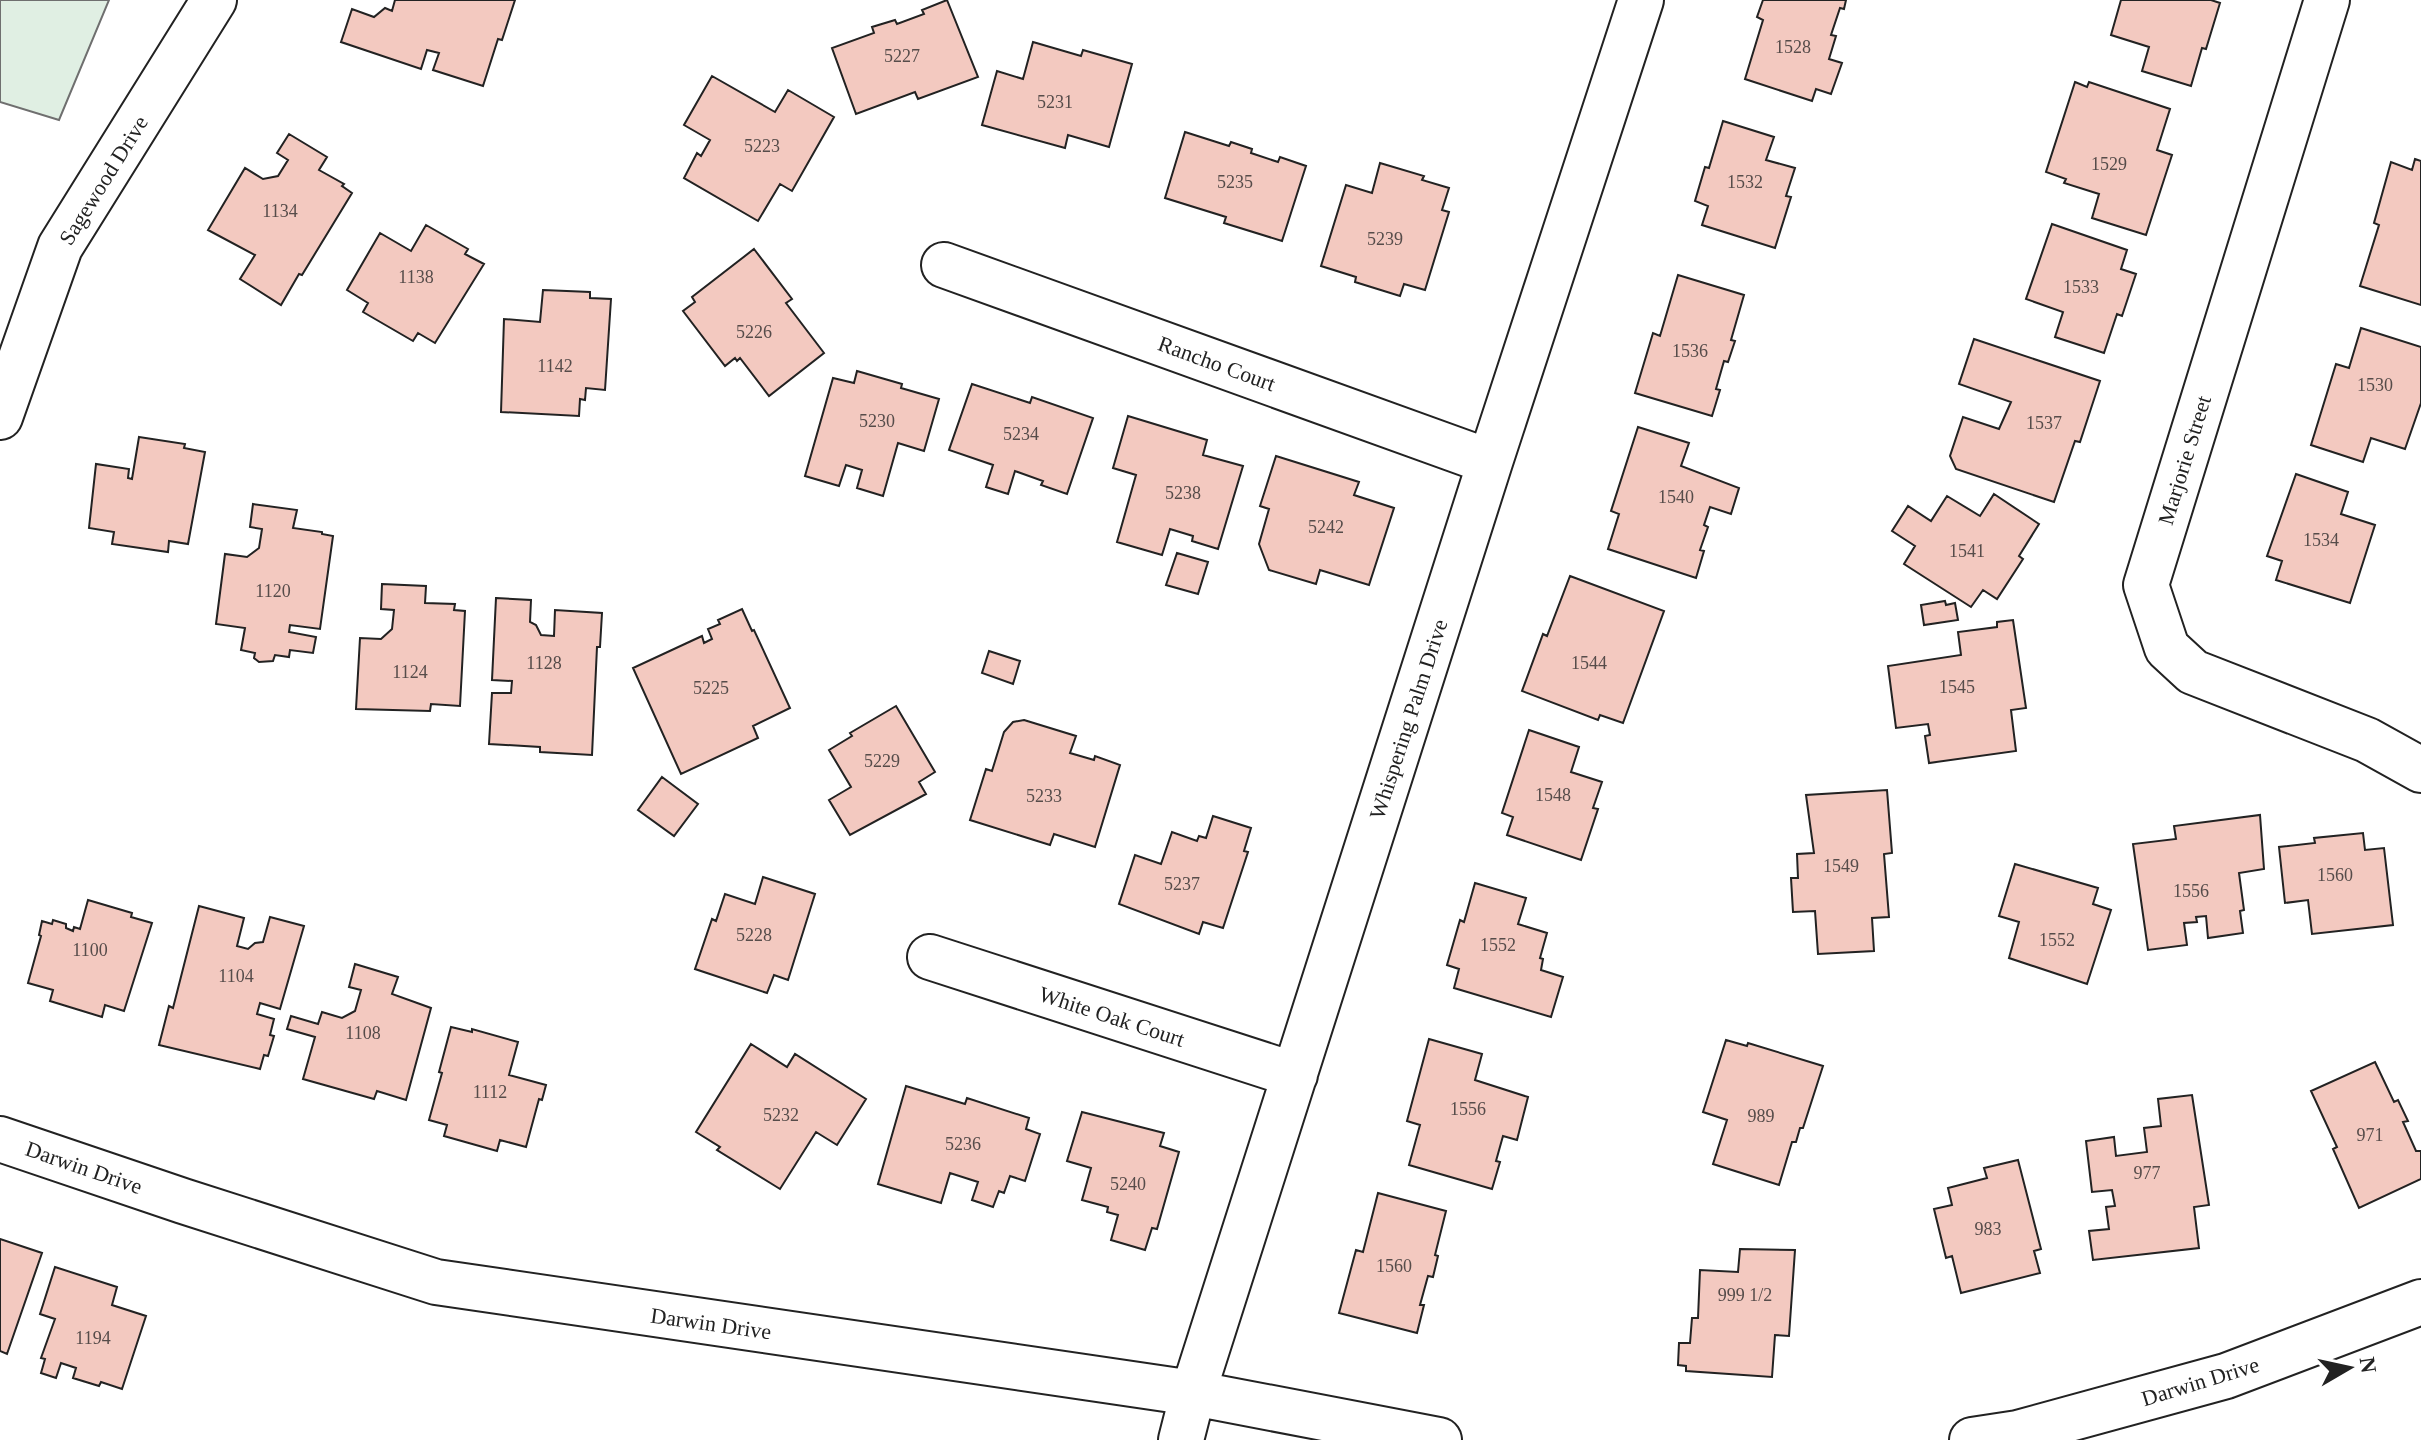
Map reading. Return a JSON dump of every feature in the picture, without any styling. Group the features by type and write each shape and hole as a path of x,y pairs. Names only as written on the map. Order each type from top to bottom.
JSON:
{"street":[{"name":"Sagewood Drive","path":"0,417 60,247 214,0"},
{"name":"Whispering Palm Drive","path":"1181,1440 1193,1393 1490,462 1641,0"},
{"name":"Marjorie Street","path":"2327,0 2146,585 2167,648 2193,672 2367,740 2421,770"},
{"name":"Rancho Court","path":"944,265 1490,462"},
{"name":"White Oak Court","path":"930,957 1295,1075"},
{"name":"Darwin Drive","path":"0,1139 436,1282 1193,1393 1439,1440"},
{"name":"Darwin Drive","path":"1972,1440 2018,1433 2226,1376 2421,1302"}],"green space":[{"path":"0,0 109,0 59,120 0,102"}],"building":[{"path":"395,0 515,0 483,86 433,70 439,53 427,50 421,69 341,42 352,9 374,17 385,8 392,11"},
{"path":"947,0 978,77 918,99 915,92 856,114 832,48 874,33 872,27 895,20 897,24 924,14 922,10"},
{"path":"1763,0 1846,0 1831,35 1836,36 1829,59 1842,63 1831,94 1816,89 1812,101 1745,79 1763,20 1757,17"},
{"path":"2121,0 2211,0 2220,3 2191,86 2142,71 2149,47 2111,35"},
{"path":"1033,42 1081,56 1083,50 1132,64 1109,147 1068,135 1065,148 982,125 997,71 1023,79"},
{"path":"712,76 775,112 788,90 834,117 792,191 780,184 758,221 684,178 697,153 701,156 710,140 684,125"},
{"path":"2075,82 2087,87 2089,82 2170,109 2157,150 2172,155 2146,235 2092,218 2099,194 2064,183 2066,179 2046,172"},
{"path":"1723,121 1774,137 1766,160 1795,168 1786,196 1791,197 1775,248 1702,225 1708,206 1695,201"},
{"path":"1185,132 1229,146 1231,142 1278,162 1280,157 1306,166 1282,241 1224,223 1226,217 1165,198"},
{"path":"289,134 327,157 319,170 344,184 342,186 352,193 281,305 240,279 255,255 208,230 245,168 263,179 278,176 288,160 277,153"},
{"path":"2415,159 2421,161 2421,305 2360,286 2379,225 2374,223 2391,162 2412,170"},
{"path":"1380,163 1424,176 1422,180 1449,188 1442,210 1449,212 1425,290 1404,284 1400,296 1355,282 1356,277 1321,266 1346,185 1372,193"},
{"path":"2052,224 2127,250 2121,269 2136,274 2122,316 2117,314 2104,353 2055,337 2063,312 2026,299"},
{"path":"426,225 468,249 465,254 484,264 435,343 418,333 413,341 363,312 368,303 347,290 380,233 411,251"},
{"path":"754,249 792,299 786,303 824,353 769,396 740,358 725,366 683,311 695,302 692,297"},
{"path":"1678,275 1744,295 1731,340 1735,341 1728,362 1724,361 1712,416 1635,393 1653,333 1660,336"},
{"path":"543,290 590,292 590,298 611,299 605,390 586,388 585,400 580,399 579,416 501,412 504,319 540,322"},
{"path":"2361,328 2421,347 2421,403 2405,449 2371,438 2363,462 2311,445 2336,364 2349,368"},
{"path":"1974,339 2100,381 2080,442 2075,441 2054,502 1956,469 1950,456 1963,417 1999,429 2011,402 1959,384"},
{"path":"857,371 939,399 924,451 898,443 883,496 857,488 862,470 846,465 839,486 805,476 833,378 854,383"},
{"path":"972,384 1030,403 1032,397 1093,418 1067,494 1015,471 1008,494 986,487 993,465 949,450"},
{"path":"1128,416 1207,440 1203,455 1243,466 1218,549 1192,541 1193,536 1170,529 1162,555 1117,542 1136,475 1113,468"},
{"path":"1638,427 1689,443 1681,466 1739,488 1731,514 1710,507 1704,525 1708,527 1700,550 1704,551 1696,578 1608,549 1619,514 1611,511"},
{"path":"139,437 185,444 184,448 205,452 188,544 169,541 168,552 112,544 114,532 89,528 96,464 129,469 128,478 132,479"},
{"path":"1276,456 1359,482 1354,495 1394,508 1369,585 1320,570 1316,584 1269,570 1259,544 1269,509 1260,506"},
{"path":"2296,474 2348,492 2341,514 2375,525 2350,603 2276,580 2282,561 2267,556"},
{"path":"1994,494 2039,524 2019,556 2023,559 1997,599 1983,590 1971,607 1904,564 1915,546 1892,531 1908,506 1931,521 1947,496 1980,516"},
{"path":"253,504 297,510 293,528 333,536 320,629 290,625 289,632 316,637 313,653 290,650 289,657 275,655 273,661 259,662 254,658 255,653 241,650 245,628 216,624 225,554 247,557 259,548 262,529 250,527"},
{"path":"1177,553 1208,562 1198,594 1166,585"},
{"path":"1570,576 1664,611 1623,723 1600,715 1598,720 1522,691 1543,634 1547,636"},
{"path":"382,584 426,586 425,603 455,604 454,610 465,611 460,706 431,704 430,711 356,709 360,638 381,639 392,629 394,610 381,609"},
{"path":"496,598 531,600 530,622 536,625 541,635 554,636 555,610 602,613 600,647 597,647 592,755 540,752 540,747 489,744 492,693 511,693 512,681 492,680"},
{"path":"1945,601 1946,605 1955,603 1958,620 1924,625 1921,605"},
{"path":"742,609 790,708 753,726 758,738 681,774 633,668 702,636 704,643 712,639 708,629 720,624 718,620"},
{"path":"2013,620 2026,708 2011,710 2016,751 1929,763 1925,736 1930,735 1928,724 1896,728 1888,666 1961,655 1958,632 1997,627 1997,622"},
{"path":"989,651 1020,661 1013,684 982,673"},
{"path":"896,706 935,772 919,782 926,794 850,835 829,800 851,787 829,750 852,736 850,733"},
{"path":"1024,720 1076,736 1070,753 1094,760 1095,756 1120,765 1095,847 1054,834 1050,845 970,820 986,769 992,771 1004,732 1013,722"},
{"path":"1529,730 1579,747 1571,772 1602,782 1593,808 1598,809 1581,860 1507,835 1513,817 1502,813"},
{"path":"662,777 698,804 674,836 638,810"},
{"path":"1887,790 1892,853 1884,854 1889,917 1872,918 1874,951 1818,954 1815,911 1793,912 1791,878 1798,878 1797,854 1814,853 1806,795"},
{"path":"2260,815 2264,869 2239,873 2244,910 2240,911 2243,933 2208,938 2206,916 2196,917 2197,922 2184,923 2187,945 2148,950 2133,844 2176,839 2174,826"},
{"path":"1213,816 1251,828 1244,851 1248,852 1223,928 1203,922 1199,934 1119,904 1135,855 1161,864 1172,832 1197,841 1199,836 1206,838"},
{"path":"2363,833 2365,850 2384,848 2393,925 2312,934 2308,900 2285,903 2279,847 2315,843 2314,838"},
{"path":"2015,864 2098,888 2093,904 2111,910 2087,984 2009,958 2019,922 1999,916"},
{"path":"763,877 815,894 788,980 774,975 767,993 695,969 712,919 716,921 725,894 755,904"},
{"path":"1475,883 1526,898 1518,924 1547,933 1540,958 1543,959 1541,970 1563,977 1551,1017 1454,988 1459,969 1447,965"},
{"path":"88,900 132,913 131,917 152,923 124,1011 105,1005 102,1017 50,1001 53,990 28,983 42,921 66,924 66,928 73,931 74,927 80,929"},
{"path":"199,906 244,918 237,946 248,949 255,943 263,942 270,917 304,926 280,1009 260,1003 257,1014 274,1019 270,1035 274,1036 260,1069 159,1045 169,1006 173,1008"},
{"path":"355,964 398,977 392,994 431,1008 406,1100 377,1091 374,1099 303,1079 315,1037 287,1029 291,1016 318,1024 322,1012 342,1018 355,1011 361,990 349,987"},
{"path":"451,1027 472,1032 472,1029 518,1042 509,1075 546,1085 526,1147 500,1140 497,1151 444,1136 447,1125 429,1120"},
{"path":"1429,1039 1482,1054 1475,1080 1528,1097 1517,1140 1503,1136 1492,1189 1409,1165 1420,1125 1407,1121"},
{"path":"1726,1040 1747,1046 1748,1043 1823,1066 1803,1128 1800,1128 1796,1142 1792,1142 1779,1185 1713,1164 1727,1120 1703,1112"},
{"path":"751,1044 787,1067 795,1054 866,1099 837,1145 816,1132 780,1189 717,1150 720,1147 696,1132"},
{"path":"2375,1062 2394,1102 2398,1100 2408,1121 2403,1122 2416,1151 2421,1151 2421,1179 2359,1208 2333,1149 2337,1147 2311,1091"},
{"path":"906,1086 965,1104 967,1098 1029,1118 1026,1129 1040,1134 1025,1181 1010,1176 1004,1193 999,1191 993,1207 972,1200 978,1182 950,1173 941,1203 878,1184"},
{"path":"2192,1095 2209,1205 2194,1207 2199,1248 2093,1260 2089,1231 2109,1229 2106,1207 2115,1206 2112,1190 2092,1192 2086,1141 2114,1137 2116,1156 2147,1152 2144,1128 2161,1126 2158,1099"},
{"path":"1082,1112 1164,1133 1160,1146 1179,1152 1157,1229 1152,1228 1145,1250 1111,1240 1118,1215 1107,1212 1108,1207 1082,1200 1091,1168 1067,1161"},
{"path":"2018,1160 2041,1249 2034,1251 2040,1273 1961,1293 1952,1256 1946,1258 1934,1209 1952,1205 1948,1188 1987,1178 1984,1168"},
{"path":"1378,1193 1446,1211 1433,1277 1428,1276 1420,1305 1424,1305 1417,1333 1339,1313 1356,1250 1363,1252"},
{"path":"0,1239 42,1253 7,1354 0,1351"},
{"path":"1740,1249 1795,1250 1789,1336 1775,1335 1772,1377 1686,1371 1686,1366 1678,1365 1679,1343 1690,1343 1692,1318 1698,1318 1700,1270 1738,1272"},
{"path":"55,1267 117,1287 112,1305 146,1316 122,1389 73,1378 76,1368 61,1363 56,1378 41,1373 45,1359 41,1358 55,1319 40,1314"}]}
